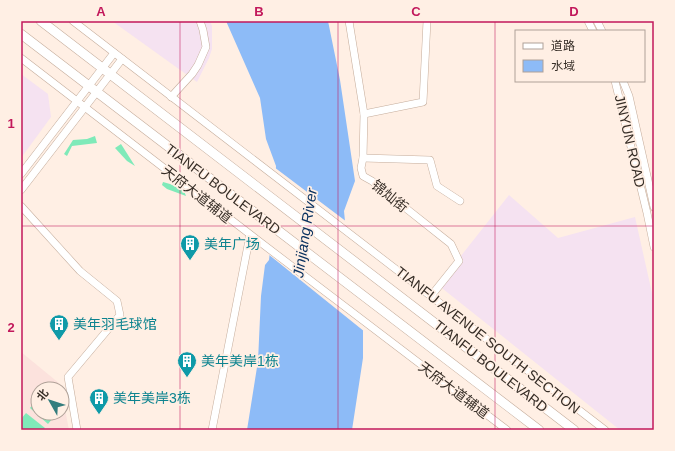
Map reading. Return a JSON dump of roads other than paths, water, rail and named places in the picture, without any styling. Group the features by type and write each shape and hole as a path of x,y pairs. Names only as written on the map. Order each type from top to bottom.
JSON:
{"main road":[{"name":"TIANFU BOULEVARD","path":"41,21 574,430"},
{"name":"TIANFU BOULEVARD","path":"21,34 539,430"}],"street":[{"path":"72,21 171,97 192,74 206,47 200,21"},
{"name":"锦灿街","path":"349,21 364,114 363,176 372,181 451,244 459,261 431,296"},
{"path":"364,114 423,102 427,21"},
{"path":"588,21 592,30"},
{"path":"21,174 114,53"},
{"name":"天府大道辅道","path":"21,58 506,430"},
{"path":"21,190 122,59"},
{"name":"JINYUN ROAD","path":"615,82 650,212 654,247"},
{"name":"JINYUN ROAD","path":"623,82 629,96 654,207"},
{"name":"TIANFU AVENUE SOUTH SECTION","path":"171,97 605,430"},
{"path":"363,158 430,160 437,186 460,201"},
{"path":"21,206 80,271 117,300 120,315 68,377 77,430"},
{"path":"212,430 250,235"}],"water":[{"name":"Jinjiang River","path":"226,21 328,21 340,80 355,181 344,211 350,272 363,323 363,358 352,430 247,430 258,361 261,296 265,265 269,260 274,214 276,166 266,139 260,98"}],"place":[{"name":"美年广场","path":"190,261"},
{"name":"美年羽毛球馆","path":"59,341"},
{"name":"美年美岸1栋","path":"187,378"},
{"name":"美年美岸3栋","path":"99,415"}]}
